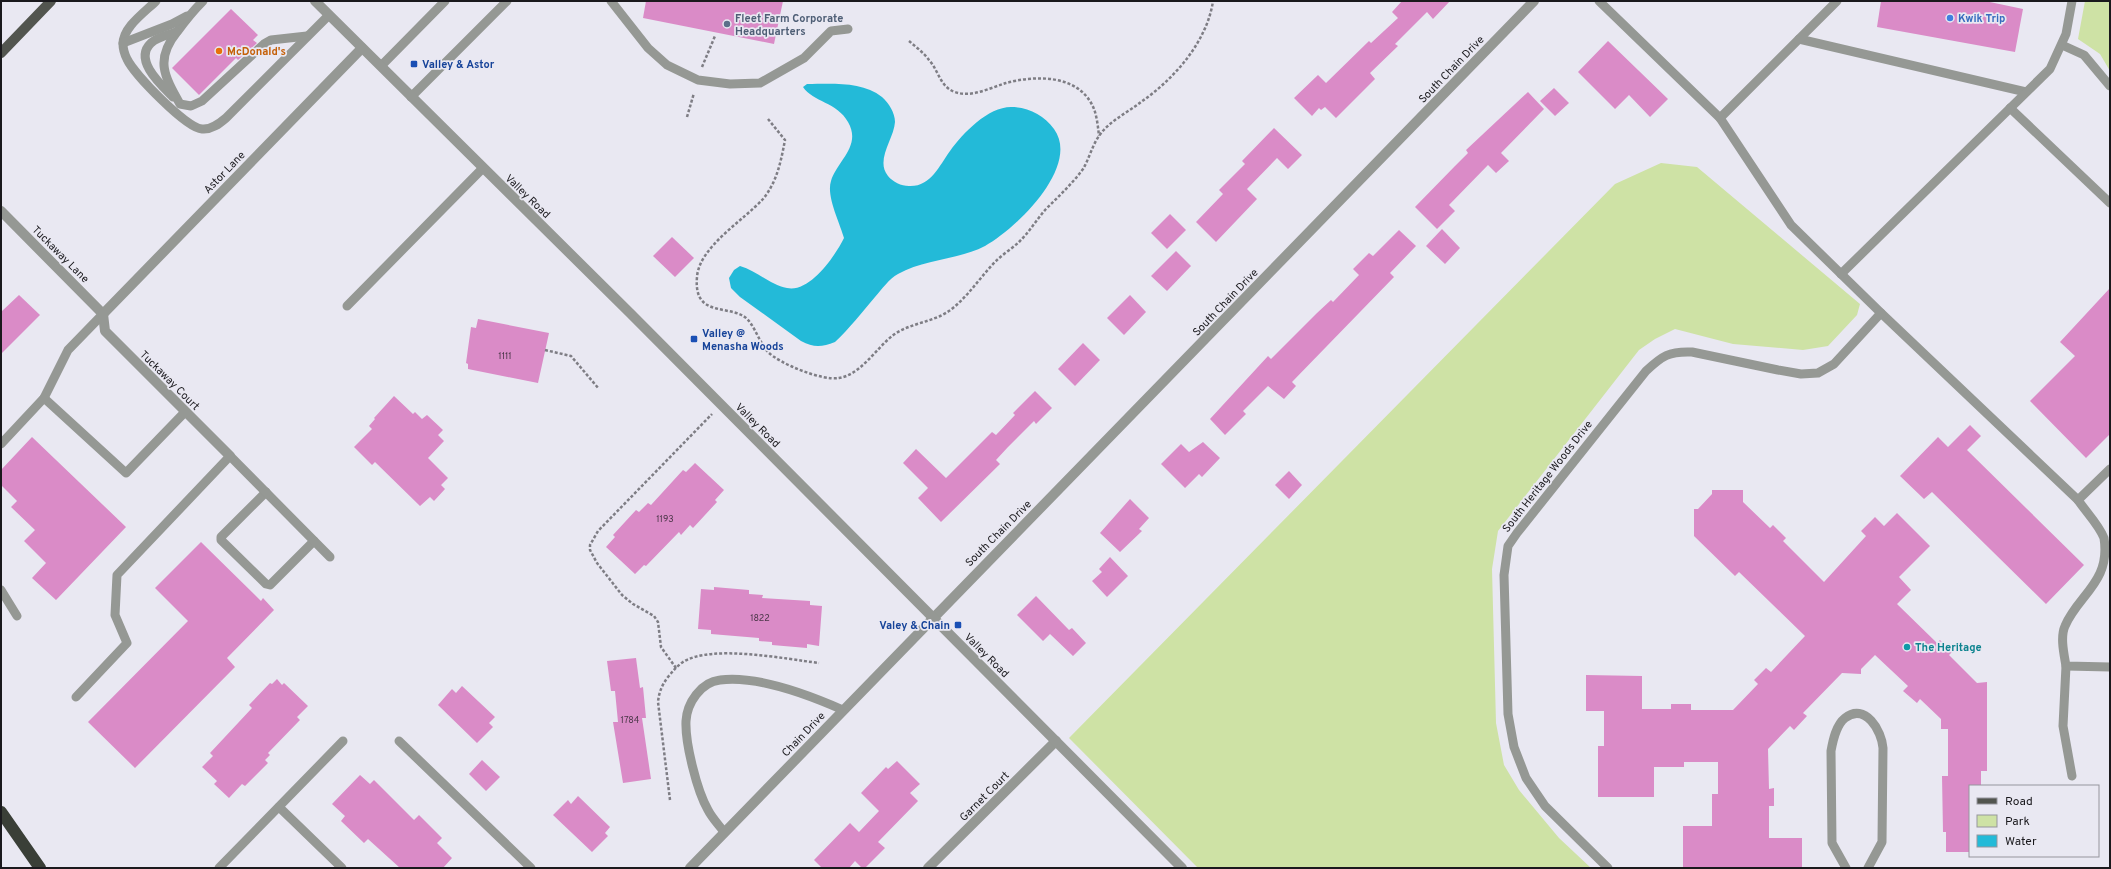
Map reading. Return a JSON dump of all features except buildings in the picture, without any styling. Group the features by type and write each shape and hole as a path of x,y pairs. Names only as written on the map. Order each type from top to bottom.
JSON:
{"highway":[{"path":"1,812 40,868"}],"main road":[{"path":"1,53 51,1"}],"street":[{"name":"Valley Road","path":"315,1 721,405 1182,868"},
{"name":"South Chain Drive","path":"932,618 1534,1"},
{"name":"Astor Lane","path":"103,314 362,48"},
{"name":"Tuckaway Lane","path":"1,212 103,314"},
{"name":"Tuckaway Court","path":"103,314 105,331 230,456"},
{"name":"Chain Drive","path":"690,868 932,618"},
{"name":"Garnet Court","path":"928,868 1056,741"}],"lane":[{"path":"156,1 127,30 123,43 126,59 143,80 186,123 202,129 216,126 226,118 329,14"},
{"path":"180,104 170,87 164,66 164,53 168,42 190,14 203,1"},
{"path":"381,66 445,1"},
{"path":"411,97 507,1"},
{"path":"611,1 648,48 667,65 698,80 730,84 760,83 804,58 831,31 848,28"},
{"path":"1599,1 1720,118 1792,225 1881,313 2078,500 2103,537 2108,555 2103,574 2094,591 2077,609 2064,627 2063,646 2066,666 2063,726 2072,776"},
{"path":"1720,118 1837,1"},
{"path":"1841,274 2050,69 2066,34 2072,1"},
{"path":"123,43 172,24 190,14"},
{"path":"177,31 152,42 145,49 145,57 152,74 180,104 191,106 202,101 264,44 271,40 307,36"},
{"path":"1799,39 2026,92"},
{"path":"2062,45 2084,55 2110,86"},
{"path":"2010,108 2110,203"},
{"path":"347,306 482,168"},
{"name":"South Heritage Woods Drive","path":"1608,868 1545,806 1526,778 1514,747 1508,714 1504,575 1508,546 1646,371 1666,354 1678,351 1692,352 1793,373 1818,373 1834,364 1881,313"},
{"path":"1,444 44,398 68,350 103,314"},
{"path":"44,398 126,473 185,412"},
{"path":"76,697 127,643 115,614 117,575 230,456 330,557"},
{"path":"2078,500 2110,469"},
{"path":"266,492 220,537 221,540 266,584 270,585 314,541"},
{"path":"1,590 17,616"},
{"path":"2066,666 2110,667"},
{"path":"724,832 707,810 697,782 690,753 686,721 691,703 700,688 719,680 744,680 791,689 843,710"},
{"path":"1846,868 1832,843 1831,751 1832,742 1840,723 1846,717 1859,714 1866,717 1876,725 1881,733 1884,748 1882,842 1868,868"},
{"path":"219,868 343,741"},
{"path":"399,741 531,868"},
{"path":"279,807 342,868"}],"path":[{"path":"768,119 785,140 778,174 764,198 727,232 699,265 696,278 698,291 706,305 716,310 740,313 746,318 771,355 806,373 830,379 839,378 850,375 893,335 905,327 946,314 969,293 995,262 1020,241 1073,181 1089,159 1099,136 1115,120 1152,94 1183,62 1207,25 1213,1"},
{"path":"702,69 715,36"},
{"path":"909,42 931,61 944,84 957,93 974,93 1022,80 1057,79 1070,83 1081,90 1094,109 1099,136"},
{"path":"545,350 571,356 598,389"},
{"path":"676,668 661,647 658,622 654,616 632,604 622,595 597,563 590,550 590,545 598,531 721,405"},
{"path":"670,800 658,702 662,685 676,668 692,658 712,653 820,663"}],"green space":[{"path":"2085,1 2110,1 2110,71 2100,54 2078,39"},
{"path":"1661,163 1697,167 1860,304 1857,315 1828,346 1803,350 1733,344 1675,329 1655,339 1639,350 1498,531 1492,569 1496,723 1504,765 1519,790 1559,838 1591,868 1198,868 1069,738 1615,184"}],"water":[{"path":"807,84 846,84 865,88 885,99 893,112 895,122 883,163 890,178 895,182 906,186 917,185 929,179 938,169 955,144 969,129 985,116 1002,108 1017,107 1029,110 1050,124 1054,129 1060,144 1059,160 1052,178 1041,195 1013,226 998,238 975,251 919,265 898,274 886,284 851,326 835,342 822,346 810,345 801,341 740,297 731,288 729,278 734,270 740,266 781,286 796,288 804,285 821,272 835,254 844,238 834,210 830,187 834,174 850,146 852,131 848,122 838,110 807,92 803,87"}],"place":[{"name":"Kwik Trip","path":"1950,18"},
{"name":"Fleet Farm Corporate Headquarters","path":"727,24"},
{"name":"McDonald's","path":"219,51"},
{"name":"Valley & Astor","path":"414,64"},
{"name":"Valley @ Menasha Woods","path":"694,339"},
{"name":"Valey & Chain","path":"958,625"},
{"name":"The Heritage","path":"1907,647"}]}
